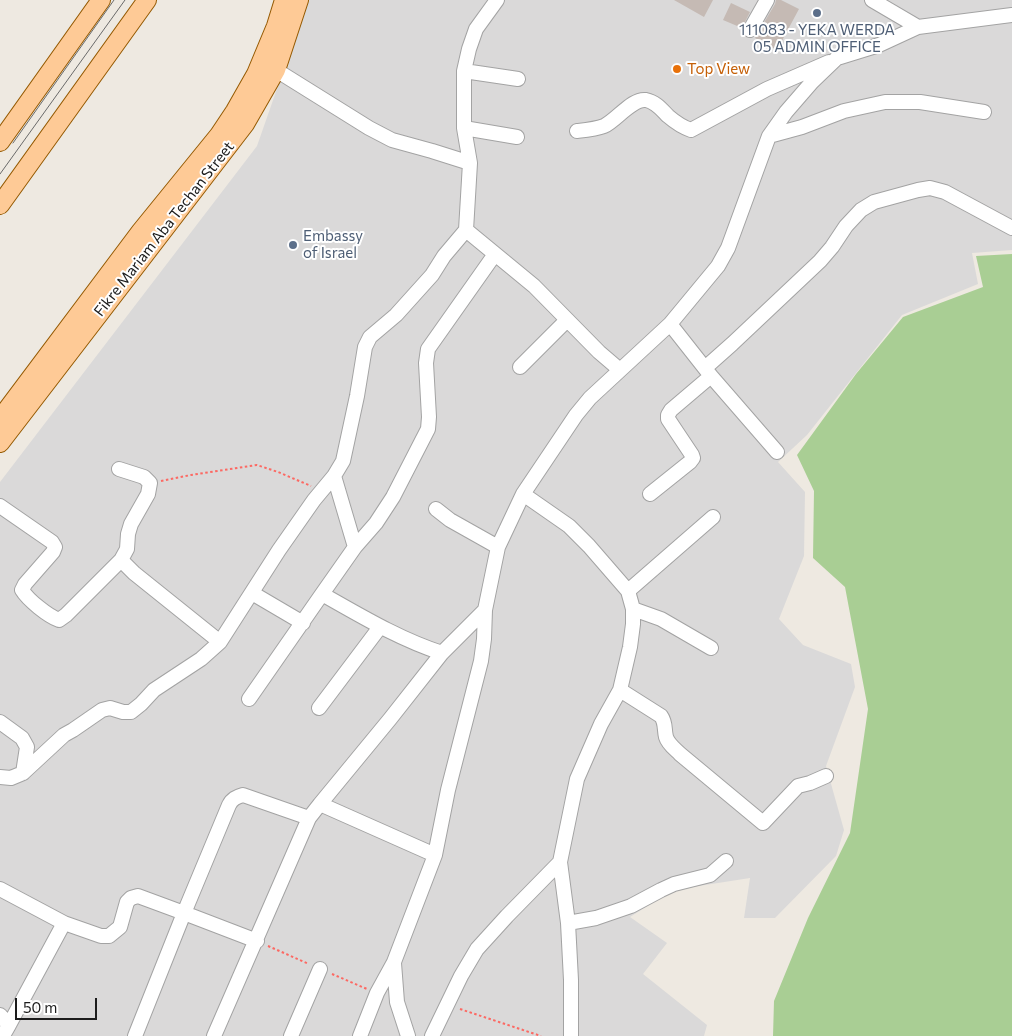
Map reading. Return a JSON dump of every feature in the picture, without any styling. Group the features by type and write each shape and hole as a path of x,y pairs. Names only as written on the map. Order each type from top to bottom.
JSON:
{"main road":[{"path":"0,123 87,0"},
{"path":"0,142 101,0"},
{"path":"0,205 147,0"},
{"name":"Fikre Mariam Aba Techan Street","path":"261,82 284,0"},
{"name":"Fikre Mariam Aba Techan Street","path":"0,443 109,287 141,231 219,135 235,111 261,82 276,70 299,0"},
{"name":"Fikre Mariam Aba Techan Street","path":"0,419 109,287"}],"street":[{"path":"0,777 11,778 23,773 64,735 102,710 110,708 122,712 131,712 154,690 201,659 220,642 279,550 334,476 343,461 365,347 370,337 396,315 414,296 466,230 470,163 464,128 464,71 468,49 476,29 497,0"},
{"path":"750,30 766,0"},
{"path":"877,1 918,27"},
{"path":"577,131 599,128 606,125 636,102 646,100 657,105 684,128 691,130 767,89 837,58 879,45 918,27 1012,15"},
{"path":"360,1036 377,994 394,962 435,855 448,790 481,661 485,610 498,547 523,494 576,415 590,398 670,324 718,266 725,254 769,136 786,112 812,82 837,58"},
{"path":"276,70 369,128 392,140 470,163"},
{"path":"464,71 518,78"},
{"path":"769,136 802,127 844,111 885,102 920,102 984,112"},
{"path":"464,128 517,137"},
{"path":"650,494 693,458 668,419 671,410 732,344 820,261 846,226 861,210 874,202 930,188 945,192 1012,228"},
{"path":"466,230 534,286 599,352 620,370"},
{"path":"249,699 354,547 376,523 393,497 428,430 426,362 428,349 495,254"},
{"path":"520,367 568,320"},
{"path":"670,324 708,372 777,452"},
{"path":"0,506 52,542 55,547 54,552 25,584 22,590 25,595 52,618 59,620 66,616 121,560 127,549 131,524 148,494 150,483 144,477 119,469"},
{"path":"334,476 354,547"},
{"path":"523,494 569,526 600,558 628,592 633,609 630,647 620,690 601,724 577,779 560,862 568,923 571,1036"},
{"path":"436,509 455,523 498,547"},
{"path":"628,592 713,517"},
{"path":"121,560 134,574 220,642"},
{"path":"252,593 302,623"},
{"path":"322,594 380,627 426,648 442,653"},
{"path":"633,609 661,619 710,648"},
{"path":"214,1036 309,818 442,653 485,610"},
{"path":"319,708 380,627"},
{"path":"620,690 661,716 665,721 666,736 670,744 763,823 798,786 826,776"},
{"path":"0,722 22,738 27,747 23,773"},
{"path":"134,1036 228,804 242,795 309,818"},
{"path":"320,804 435,855"},
{"path":"568,923 596,918 631,906 674,884 710,875 726,861"},
{"path":"432,1036 461,976 477,949 560,862"},
{"path":"0,889 64,922 101,936 109,936 120,927 127,902 138,896 257,941"},
{"path":"3,1025 64,922"},
{"path":"394,962 397,1002 408,1036"},
{"path":"291,1036 320,969"}],"path":[{"path":"150,483 257,464 323,490"},
{"path":"448,1005 541,1036"}],"shaded area":[{"path":"308,0 1012,0 1012,250 972,253 978,284 902,315 807,435 778,462 805,492 804,556 779,619 803,645 851,664 855,687 826,766 844,830 836,856 775,918 744,918 750,878 673,890 630,917 667,943 643,974 707,1025 704,1036 0,1036 0,482 257,146"}],"green space":[{"path":"1012,254 1012,1036 773,1036 774,1001 808,918 850,833 868,709 845,587 813,558 814,491 797,455 856,374 903,317 983,287 976,256"}],"building":[{"path":"674,0 713,0 704,17"},
{"path":"776,0 781,0 799,9 777,50 755,38"},
{"path":"731,3 750,12 742,28 723,20"}],"tram line":[{"path":"13,143 114,0"},
{"path":"0,174 125,0"}],"place":[{"name":"111083 - YEKA WERDA 05 ADMIN OFFICE","path":"817,13"},
{"name":"Top View","path":"677,69"},
{"name":"Embassy of Israel","path":"293,245"}]}
